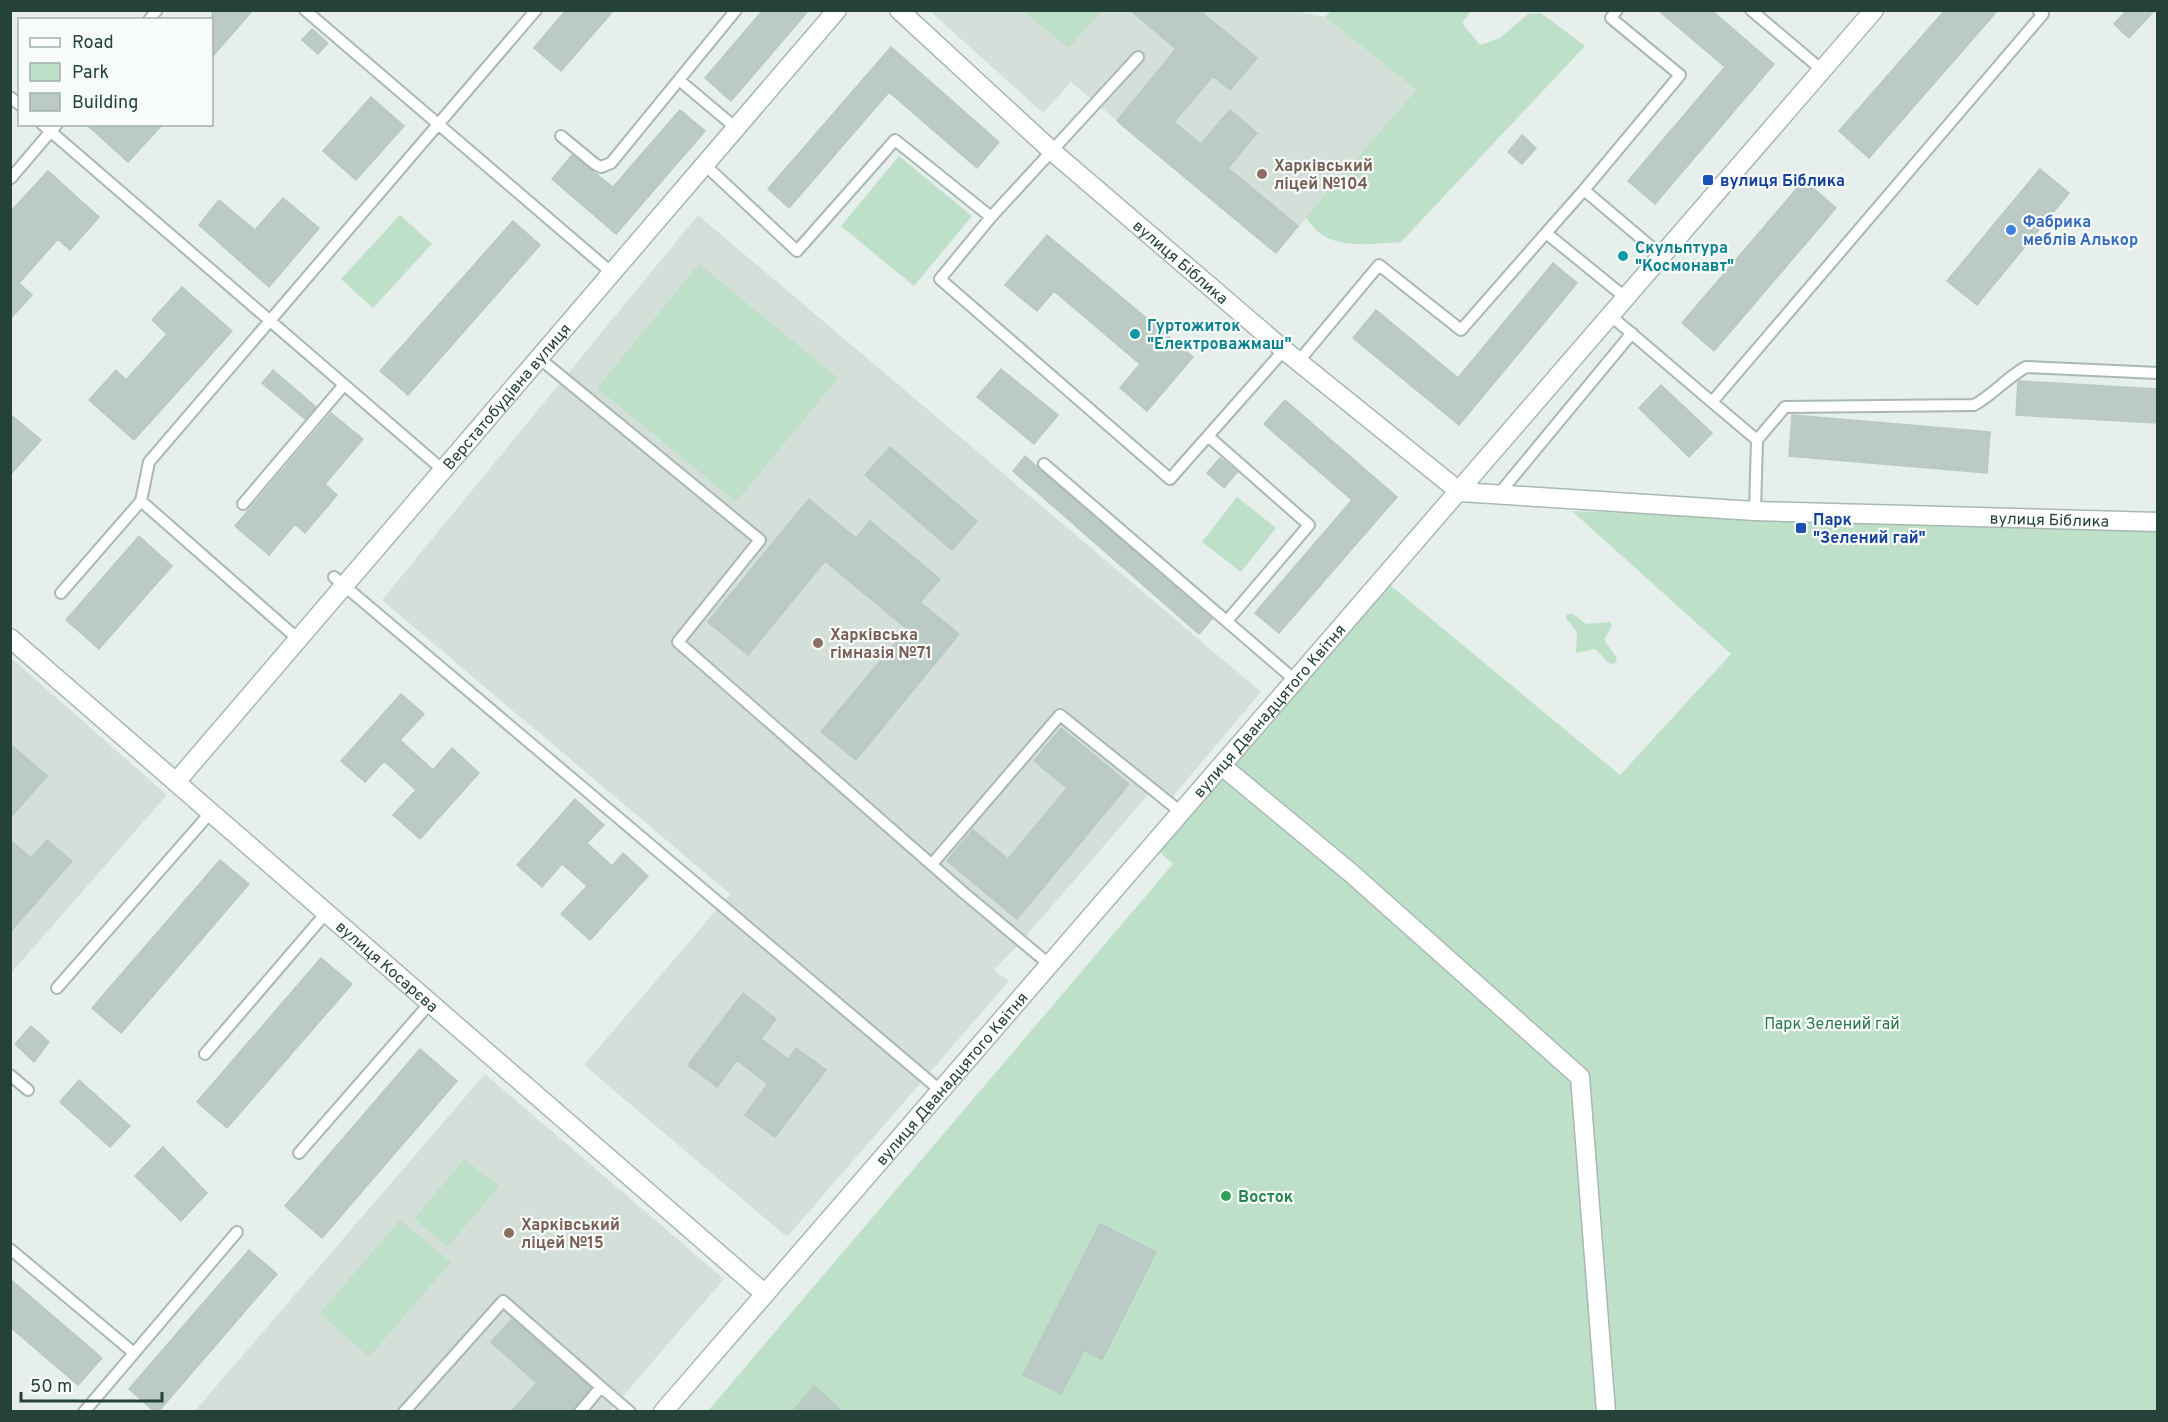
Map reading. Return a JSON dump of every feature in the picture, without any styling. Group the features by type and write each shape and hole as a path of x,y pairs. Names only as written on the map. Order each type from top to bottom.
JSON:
{"street":[{"name":"Верстатобудівна вулиця","path":"176,782 298,639 339,581 443,470 837,10"},
{"name":"вулиця Біблика","path":"899,10 1053,152 1298,362 1460,492 1755,511 2157,522"},
{"name":"вулиця Дванадцятого Квітня","path":"663,1412 1874,10"},
{"name":"вулиця Косарєва","path":"10,638 765,1294"},
{"path":"1222,766 1351,873 1580,1077 1606,1412"}],"lane":[{"path":"305,10 612,273"},
{"path":"61,593 141,501 149,462 536,10"},
{"path":"561,136 595,165 607,166 736,10"},
{"path":"1298,362 1379,265 1461,330 1584,190 1680,75 1611,18 1617,10"},
{"path":"1751,10 1822,70"},
{"path":"1712,402 2043,14 2038,10"},
{"path":"1138,57 992,217 940,279 1170,479 1284,350"},
{"path":"679,80 736,128"},
{"path":"44,126 268,322 443,470"},
{"path":"11,178 55,126"},
{"path":"705,165 798,251 895,140 992,217"},
{"path":"1584,190 1662,256"},
{"path":"1546,233 1626,298"},
{"path":"1611,316 1757,441"},
{"path":"1498,495 1632,333"},
{"path":"538,358 760,540 678,642 1050,965"},
{"path":"1755,511 1757,441 1785,407 1974,405 1991,396 2013,374 2026,367 2157,373"},
{"path":"243,504 343,386"},
{"path":"1208,436 1309,525 1227,621"},
{"path":"1044,464 1296,681"},
{"path":"141,501 298,639"},
{"path":"339,581 941,1091"},
{"path":"932,864 1060,715 1182,813"},
{"path":"57,988 211,812"},
{"path":"205,1054 326,913"},
{"path":"299,1153 430,1003"},
{"path":"10,1075 28,1090"},
{"path":"84,1412 237,1232"},
{"path":"10,1249 134,1353"},
{"path":"404,1412 503,1301 630,1412"},
{"path":"580,1412 601,1388"}],"shaded area":[{"name":"Харківський ліцей №104","path":"930,11 1293,11 1325,17 1416,90 1276,253 1071,82 1043,113"},
{"name":"Харківська гімназія №71","path":"698,215 1261,692 1169,801 1154,788 994,970 1009,981 787,1237 584,1065 730,894 382,600"},
{"path":"11,658 167,795 11,973"},
{"name":"Харківський ліцей №15","path":"485,1074 724,1279 610,1411 194,1412"}],"green space":[{"path":"1101,10 1069,48 1023,11"},
{"path":"1331,11 1471,11 1462,23 1480,45 1500,38 1528,14 1541,13 1585,46 1401,242 1348,243 1324,236 1306,217 1416,90 1325,17"},
{"path":"899,156 972,216 914,286 841,226"},
{"path":"400,215 432,244 373,308 341,279"},
{"path":"699,264 838,378 736,502 597,388"},
{"path":"1237,497 1276,528 1241,572 1202,542"},
{"name":"Парк Зелений гай","path":"1572,511 2157,532 2157,1411 707,1412 1173,864 1152,845 1384,580 1620,775 1731,654"},
{"path":"1567,614 1573,614 1586,624 1610,622 1612,626 1604,640 1617,658 1615,663 1610,664 1595,649 1576,653 1577,632 1566,618"},
{"path":"464,1159 499,1186 448,1247 414,1219"},
{"path":"400,1220 451,1262 369,1357 320,1313"}],"building":[{"path":"212,10 253,10 213,56"},
{"path":"566,10 614,10 561,71 534,48"},
{"path":"763,10 809,10 731,101 705,78"},
{"path":"1130,10 1199,10 1257,58 1230,90 1213,76 1174,122 1201,144 1230,110 1257,133 1228,168 1298,226 1276,253 1117,121 1176,49"},
{"path":"1658,10 1711,10 1774,64 1655,204 1628,181 1725,67"},
{"path":"1945,10 1998,10 1869,158 1839,131"},
{"path":"2127,10 2155,10 2129,38 2114,24"},
{"path":"312,29 328,43 318,54 302,40"},
{"path":"891,47 999,142 977,168 889,92 789,208 768,189"},
{"path":"371,97 404,126 356,180 323,151"},
{"path":"680,110 705,131 616,234 552,179 572,155 613,187"},
{"path":"88,126 161,126 128,162"},
{"path":"1522,135 1536,148 1522,164 1508,152"},
{"path":"2040,169 2069,193 1977,305 1947,281"},
{"path":"48,171 99,217 70,250 58,239 19,283 32,295 10,319 10,212"},
{"path":"1804,180 1836,208 1714,351 1682,323"},
{"path":"283,198 319,228 269,287 199,225 219,200 255,230"},
{"path":"513,221 540,245 408,395 380,371"},
{"name":"Гуртожиток \"Електроважмаш\"","path":"1047,235 1193,357 1147,411 1120,388 1140,364 1054,291 1037,311 1005,285"},
{"path":"1553,263 1577,283 1459,425 1353,338 1376,310 1458,378"},
{"path":"182,287 232,331 134,440 89,400 116,370 126,380 167,334 152,320"},
{"path":"1001,369 1058,415 1034,444 977,397"},
{"path":"273,370 316,407 305,419 262,383"},
{"path":"2018,381 2157,389 2157,423 2016,415"},
{"path":"1661,385 1712,433 1689,457 1639,408"},
{"path":"1285,400 1397,497 1279,633 1255,613 1352,500 1264,424"},
{"path":"331,413 363,439 325,484 337,495 305,533 295,524 269,555 235,526"},
{"path":"10,414 41,440 10,475"},
{"path":"1792,415 1990,432 1987,473 1789,456"},
{"path":"890,447 977,521 952,550 865,475"},
{"path":"1025,456 1212,619 1199,634 1013,471"},
{"path":"1220,458 1237,472 1224,488 1207,473"},
{"path":"809,499 856,538 870,521 940,579 920,602 959,634 856,760 821,732 907,629 825,561 748,655 708,622"},
{"path":"139,536 172,566 99,649 66,620"},
{"path":"401,694 424,714 400,740 433,770 452,748 479,773 420,839 393,815 416,790 384,761 365,782 341,761"},
{"path":"1061,728 1129,784 1017,919 947,861 973,830 1008,859 1067,788 1034,761"},
{"path":"10,744 47,776 10,818"},
{"path":"575,799 604,825 587,843 612,866 623,853 648,876 590,940 561,914 587,886 562,864 542,887 517,865"},
{"path":"10,840 31,858 47,840 72,861 10,932"},
{"path":"220,860 249,884 121,1033 92,1008"},
{"path":"321,958 352,984 227,1128 197,1102"},
{"path":"743,993 776,1019 761,1039 788,1059 796,1048 826,1070 775,1137 745,1115 768,1084 737,1060 717,1087 688,1065"},
{"path":"31,1026 49,1042 34,1062 15,1044"},
{"path":"420,1049 457,1081 322,1238 285,1206"},
{"path":"79,1080 130,1126 110,1147 60,1102"},
{"path":"163,1147 207,1193 181,1221 135,1176"},
{"path":"1100,1224 1156,1252 1102,1360 1084,1350 1061,1394 1023,1375"},
{"path":"249,1250 277,1274 158,1412 155,1412 129,1389"},
{"path":"10,1279 102,1358 78,1385 10,1327"},
{"path":"512,1319 591,1388 572,1412 511,1412 537,1383 491,1342"},
{"path":"814,1386 843,1412 792,1412"}],"place":[{"name":"Харківський ліцей №104","path":"1262,174"},
{"name":"вулиця Біблика","path":"1708,180"},
{"name":"Фабрика меблів Алькор","path":"2011,230"},
{"name":"Скульптура \"Космонавт\"","path":"1623,256"},
{"name":"Гуртожиток \"Електроважмаш\"","path":"1135,334"},
{"name":"Парк \"Зелений гай\"","path":"1801,528"},
{"name":"Харківська гімназія №71","path":"818,643"},
{"name":"Восток","path":"1226,1196"},
{"name":"Харківський ліцей №15","path":"509,1233"}]}
